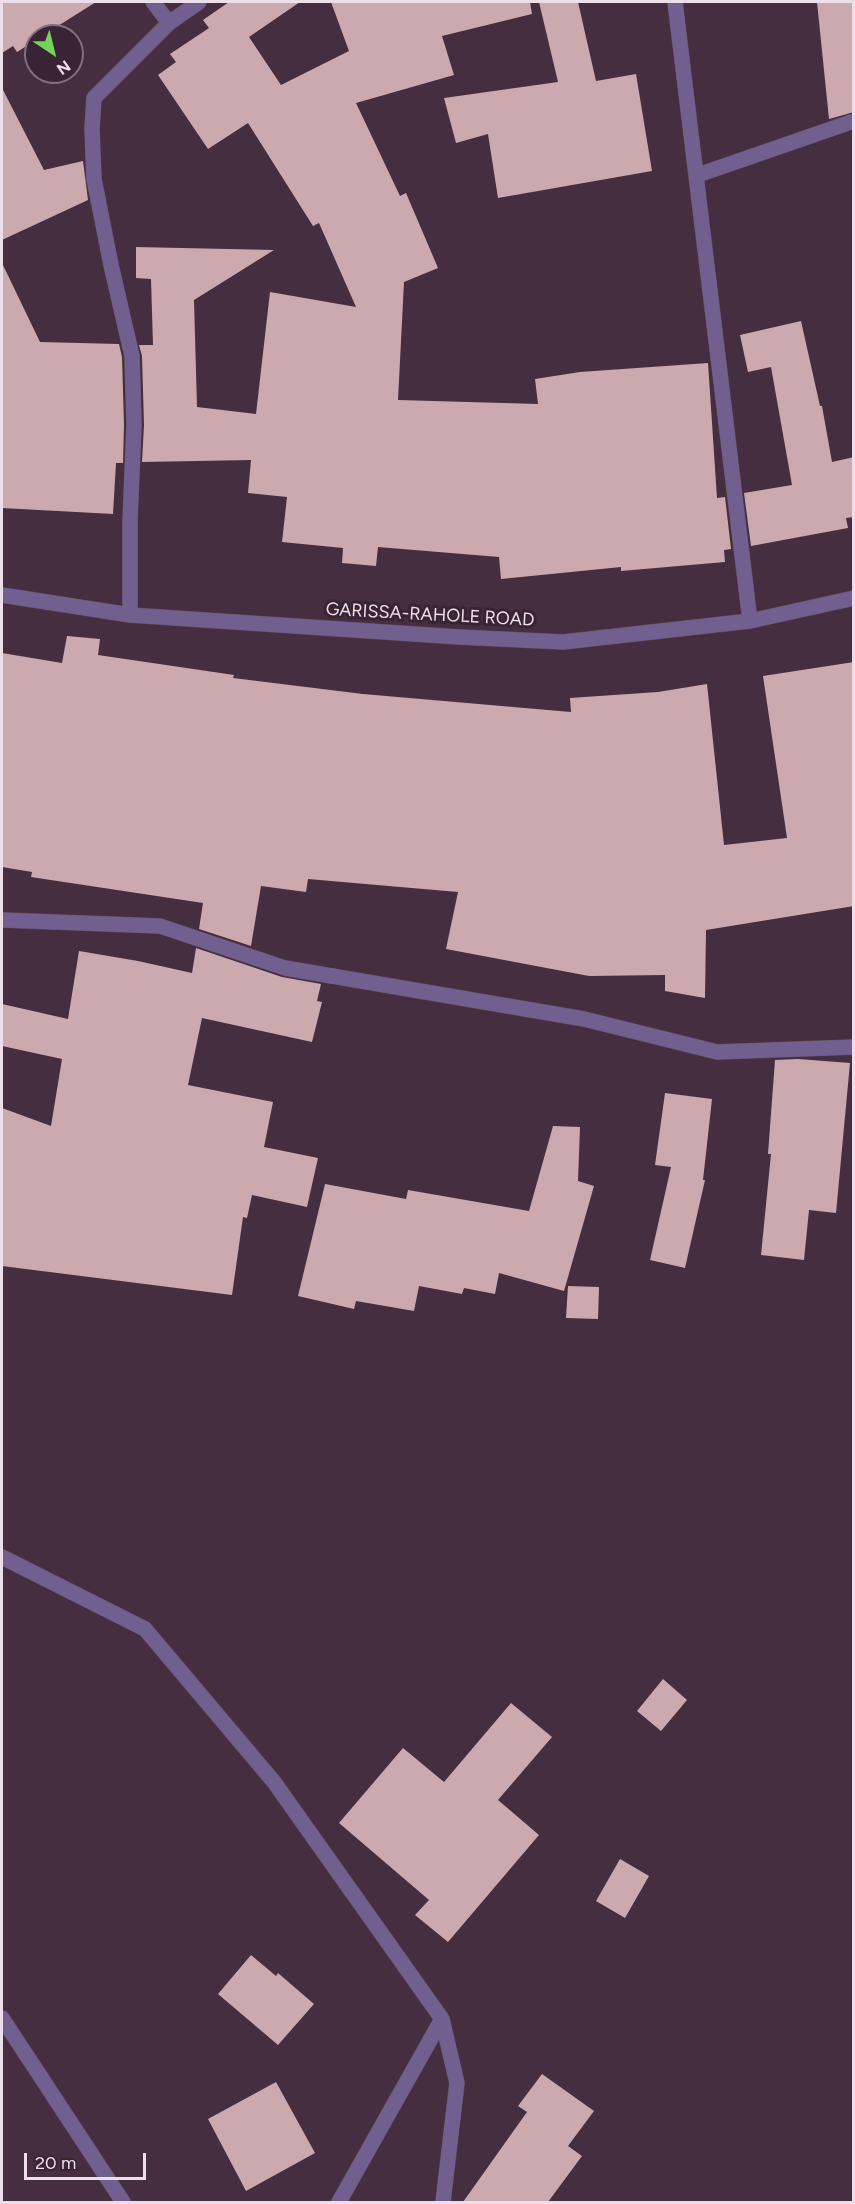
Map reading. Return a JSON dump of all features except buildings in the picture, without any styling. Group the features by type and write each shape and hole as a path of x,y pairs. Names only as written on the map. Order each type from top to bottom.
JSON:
{"street":[{"path":"153,2 169,23"},
{"path":"130,615 130,521 134,425 132,356 94,179 92,129 94,98 169,23 199,2"},
{"path":"675,2 698,175 750,621"},
{"path":"698,175 854,121"},
{"name":"GARISSA-RAHOLE ROAD","path":"2,595 130,615 563,642 750,621 854,598"},
{"path":"2,920 160,926 285,968 584,1019 717,1052 854,1047"},
{"path":"2,1557 145,1629 274,1782 442,2019 457,2083 443,2202"},
{"path":"2,2018 123,2202"},
{"path":"339,2202 442,2019"}]}
